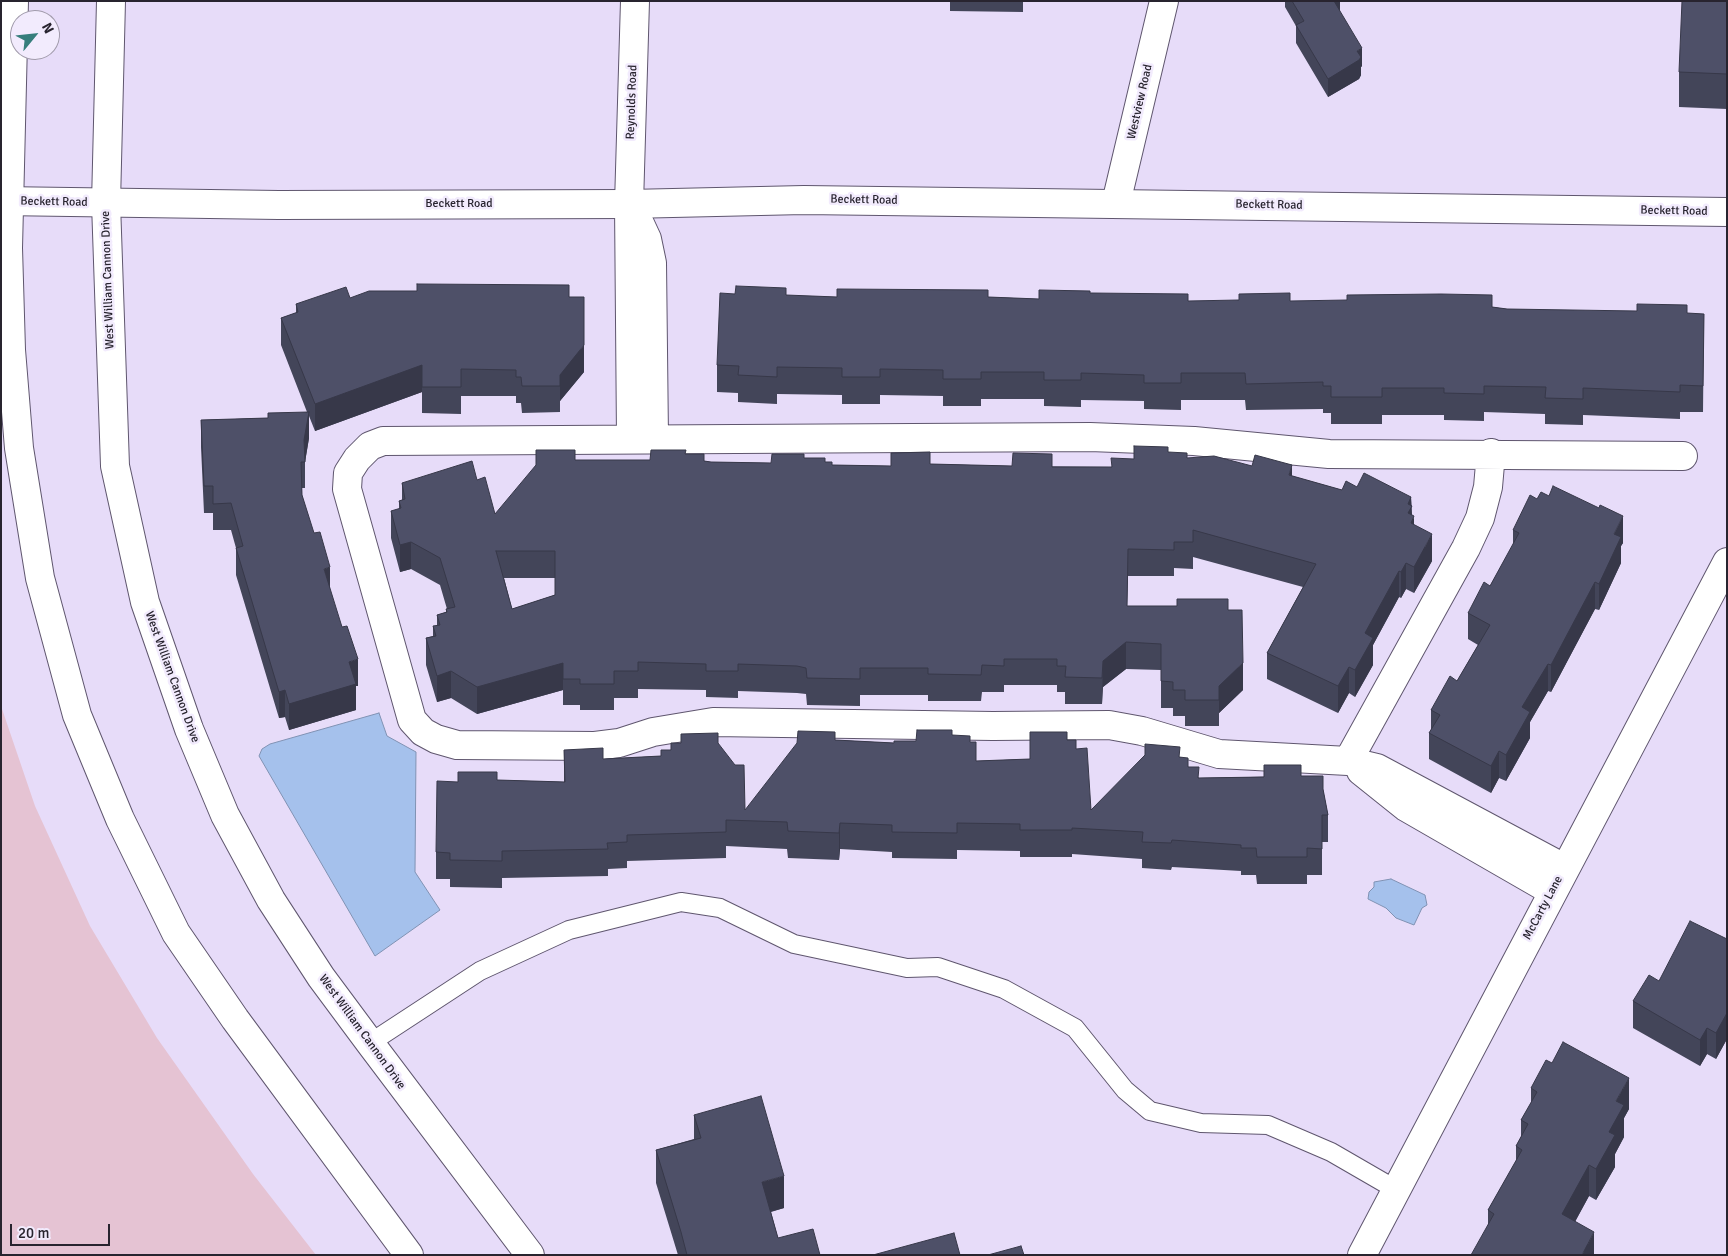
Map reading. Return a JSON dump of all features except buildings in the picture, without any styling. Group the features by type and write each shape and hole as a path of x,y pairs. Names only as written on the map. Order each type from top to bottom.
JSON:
{"street":[{"path":"14,1 5,201 11,350 19,448 40,578 77,715 120,819 176,933 235,1019 409,1255"},
{"name":"West William Cannon Drive","path":"111,1 106,203 115,466 145,602 189,729 224,815 271,900 321,977 530,1255"},
{"name":"Reynolds Road","path":"635,1 629,204 642,438"},
{"name":"Westview Road","path":"1116,203 1164,1"},
{"name":"Beckett Road","path":"5,201 279,205 629,204 804,200 1727,212"},
{"path":"1558,880 1406,807 1348,760 1218,754 1142,731 1109,725 993,726 713,722 663,730 619,743 595,746 457,745 436,739 423,732 412,720 347,489 348,473 357,459 370,446 383,441 642,438 1090,438 1204,442 1329,454 1683,456"},
{"path":"1348,760 1466,548 1480,518 1488,487 1491,454"},
{"name":"McCarty Lane","path":"1362,1255 1395,1189 1727,562"}],"lane":[{"path":"370,1043 480,971 560,934 681,902 720,908 794,944 907,968 938,967 1004,989 1075,1028 1125,1090 1150,1111 1201,1123 1268,1125 1331,1152 1395,1189"}],"shaded area":[{"path":"1,706 35,806 90,926 157,1038 253,1174 316,1255 1,1255"}],"water":[{"path":"379,713 387,736 416,752 415,872 440,910 375,956 259,756 262,749 270,744"},
{"path":"1391,879 1425,895 1427,905 1422,908 1414,925 1396,918 1386,908 1368,899 1369,892 1374,887 1374,882"}]}
